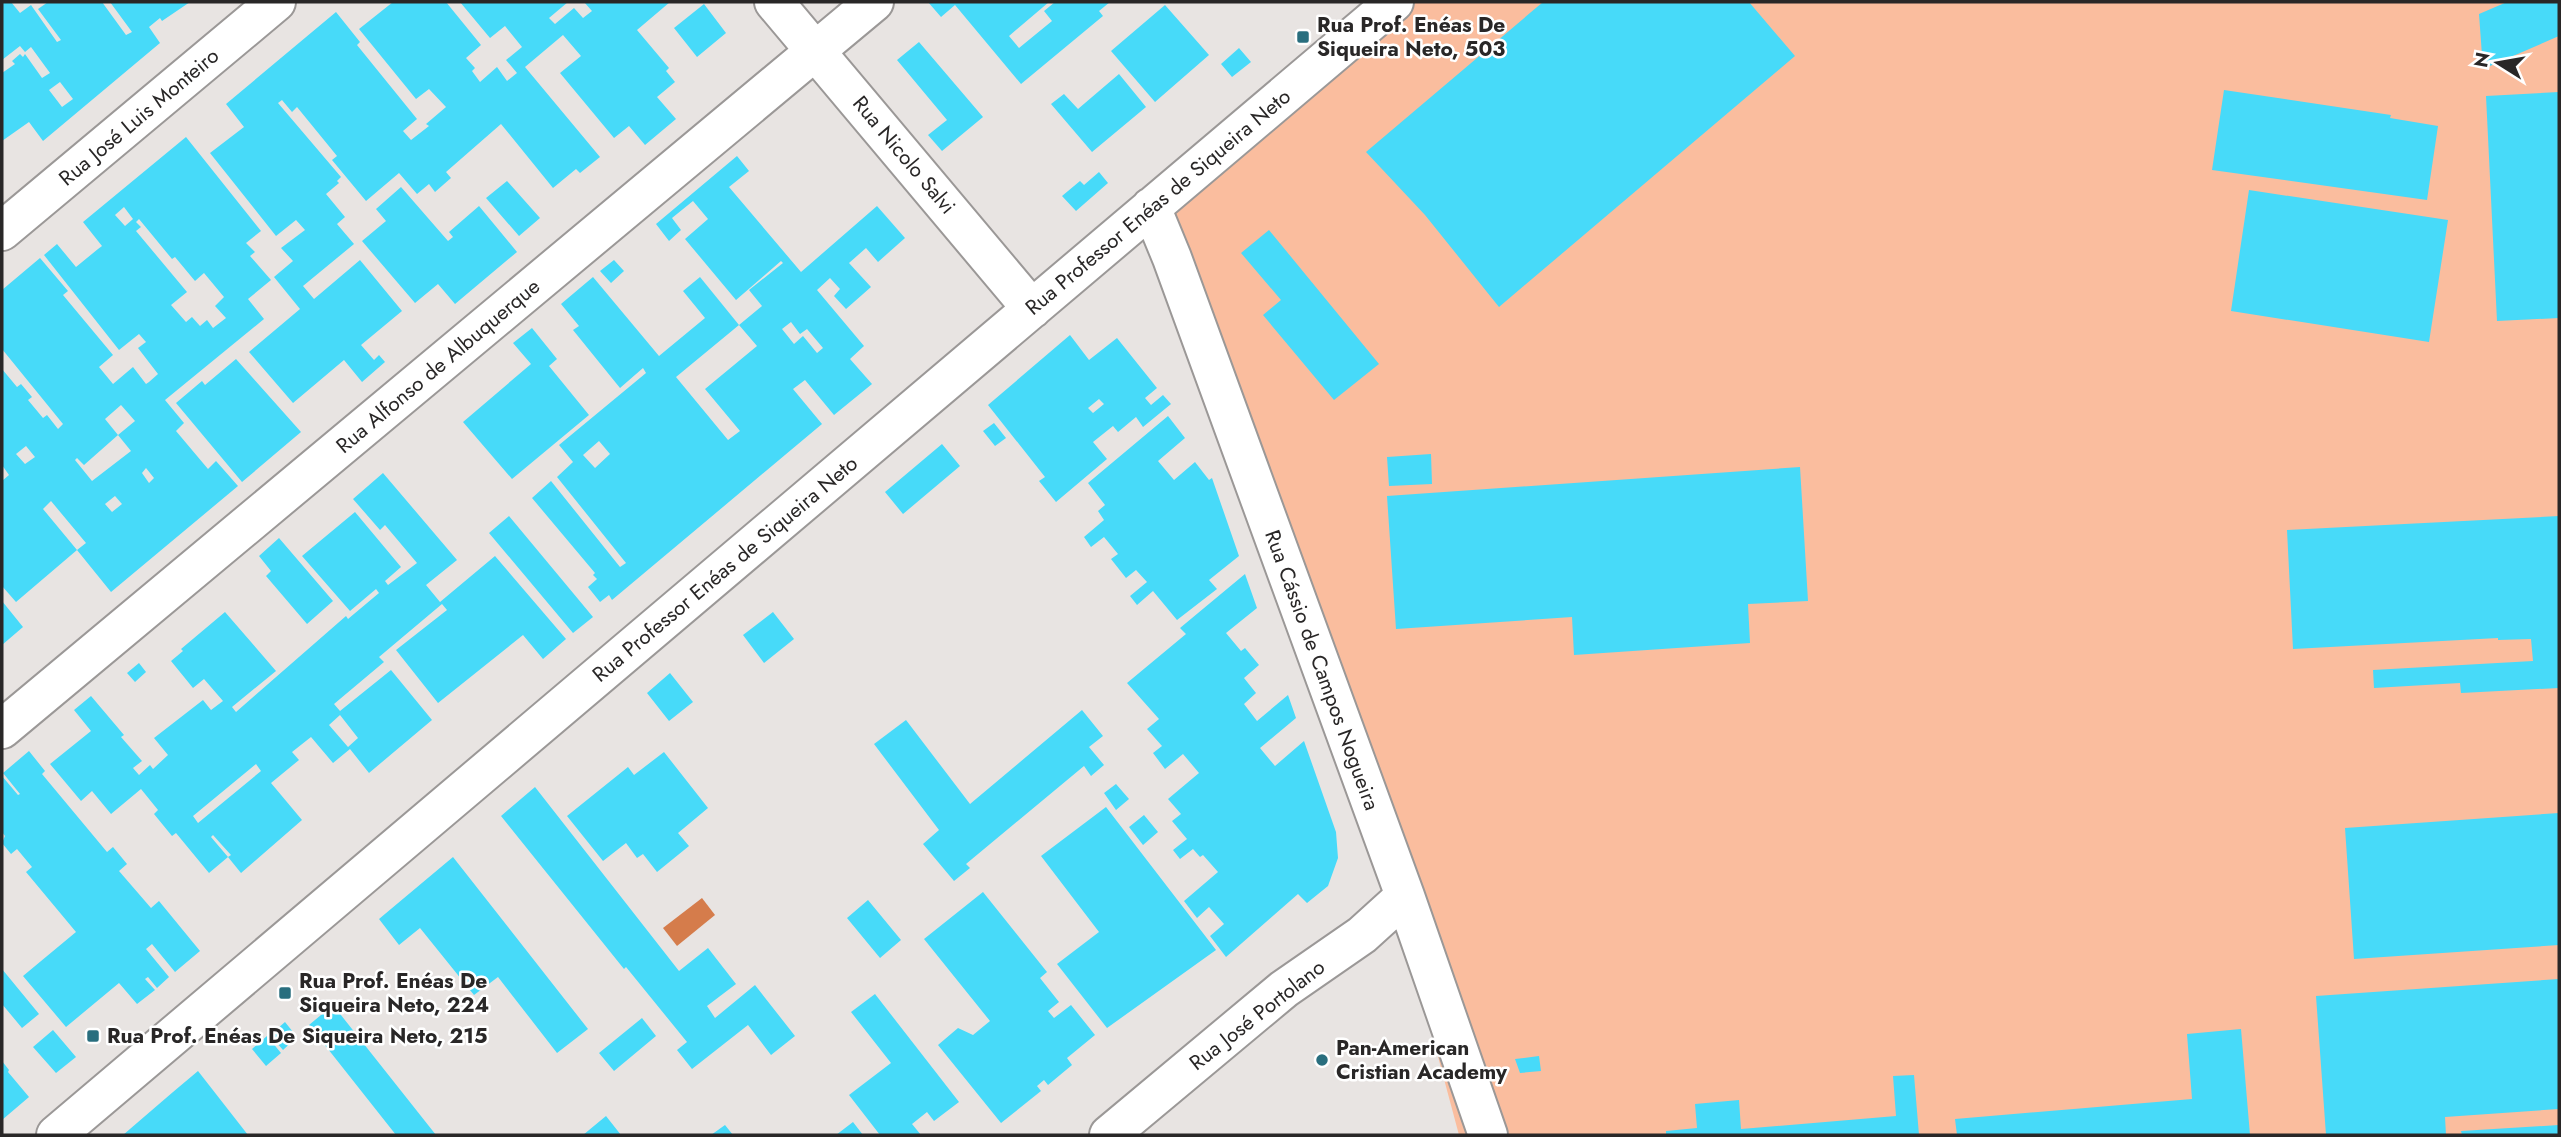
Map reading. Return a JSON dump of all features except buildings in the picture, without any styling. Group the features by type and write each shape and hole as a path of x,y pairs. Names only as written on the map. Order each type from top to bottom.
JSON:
{"street":[{"name":"Rua José Luis Monteiro","path":"2,232 276,2"},
{"name":"Rua Nicolo Salvi","path":"774,2 1032,309"},
{"name":"Rua Alfonso de Albuquerque","path":"2,729 874,2"},
{"name":"Rua Professor Enéas de Siqueira Neto","path":"56,1135 1394,2"},
{"name":"Rua Cássio de Campos Nogueira","path":"1151,207 1405,896 1445,1018 1488,1135"},
{"name":"Rua José Portolano","path":"1110,1135 1284,989 1362,935 1405,896"}],"shaded area":[{"path":"1413,2 2559,2 2559,1135 1495,1135 1171,215"},
{"path":"702,898 715,915 677,946 663,928"},
{"path":"1403,926 1483,1135 1459,1135"}],"place":[{"name":"Rua Prof. Enéas De Siqueira Neto, 503","path":"1303,37"},
{"name":"Rua Prof. Enéas De Siqueira Neto, 224","path":"285,993"},
{"name":"Rua Prof. Enéas De Siqueira Neto, 215","path":"93,1036"},
{"name":"Pan-American Cristian Academy","path":"1322,1060"}]}
